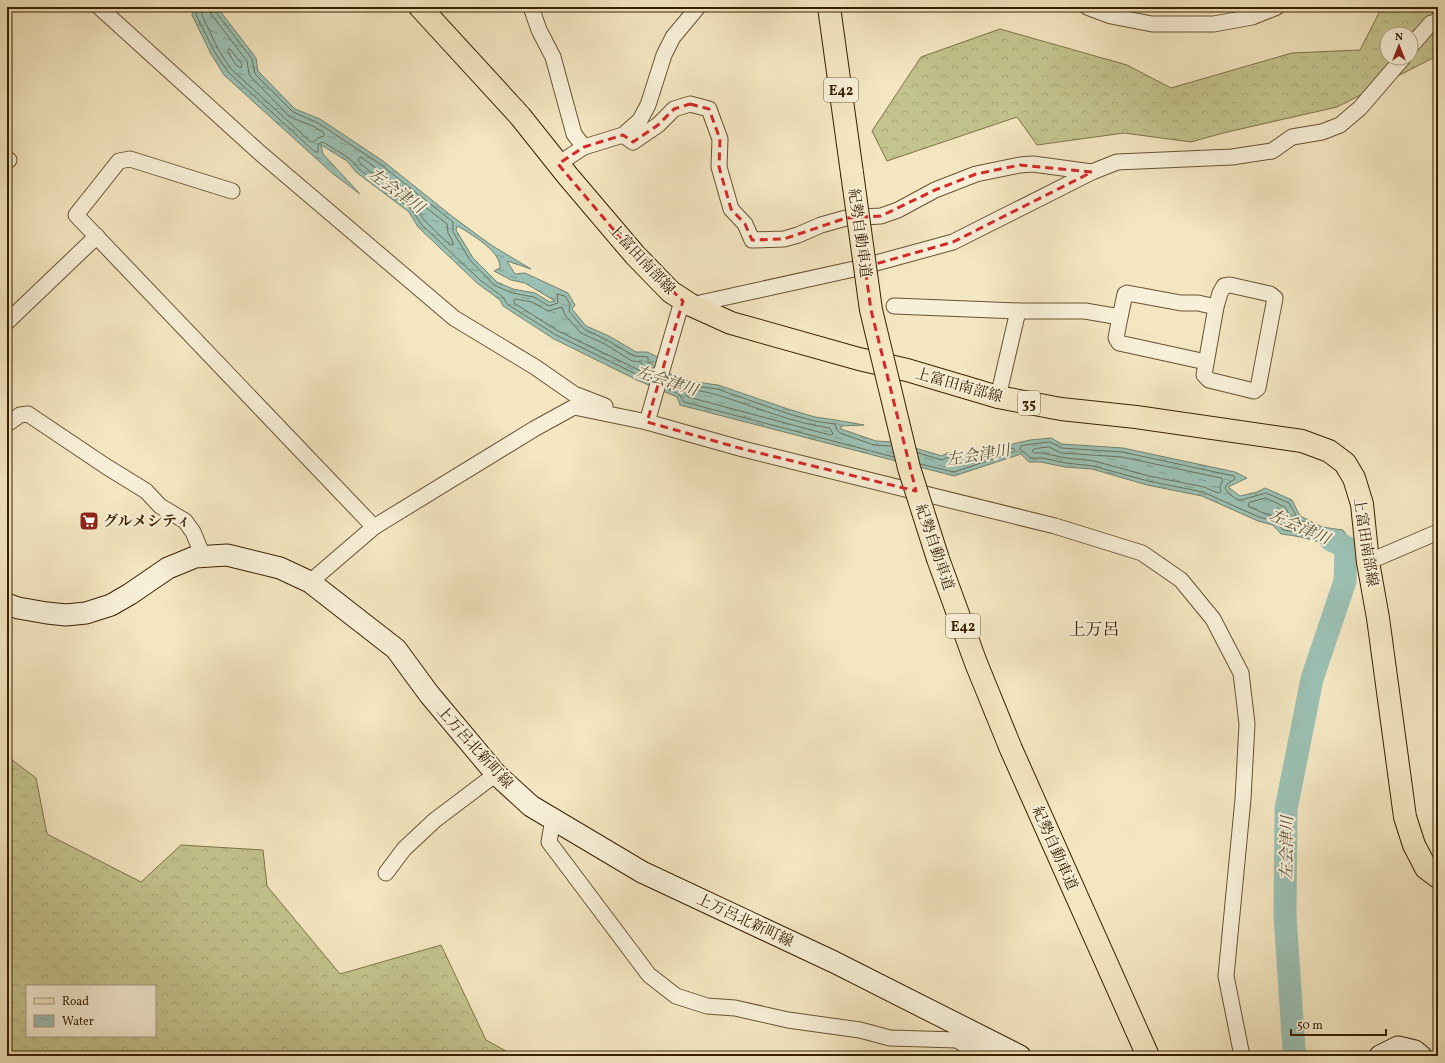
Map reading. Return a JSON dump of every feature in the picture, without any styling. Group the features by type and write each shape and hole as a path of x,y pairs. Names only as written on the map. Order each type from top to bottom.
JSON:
{"main road":[{"name":"上富田南部線","path":"420,7 520,116 558,164 635,255 671,292 684,308 731,323 859,359 907,370 998,397 1061,409 1136,417 1302,441 1329,451 1345,463 1354,478 1362,504 1368,562 1378,618 1405,817 1414,845 1426,868 1438,877"},
{"name":"紀勢自動車道","path":"829,7 871,310 909,468 938,559 976,663 1011,749 1148,1056"},
{"name":"上万呂北新町線","path":"7,604 18,608 47,613 66,615 86,613 111,605 168,568 195,556 228,555 280,568 310,582 396,650 429,694 496,774 531,806 642,872 834,962 1020,1056"},
{"path":"1380,1056 1398,1047 1415,1051 1421,1056"}],"street":[{"path":"99,7 260,153 454,318 535,367 574,394 649,416 743,449 1055,526 1142,553 1181,580 1213,618 1241,673 1247,724 1243,799 1226,976 1242,1056"},
{"path":"530,7 539,30 553,57 574,134 584,147"},
{"path":"558,164 584,147 623,135 640,120 648,105 664,55 673,37 698,7"},
{"path":"1087,7 1111,16 1152,24 1214,24 1252,17 1277,7"},
{"path":"1419,37 1431,23 1436,22 1438,19"},
{"path":"649,416 684,308 854,270 953,242 1092,172 1117,162 1232,157 1272,151 1292,137 1322,132 1340,125 1360,108 1396,66"},
{"path":"623,135 633,142 658,125 674,109 690,104 709,109 720,139 719,167 731,208 745,224 752,240 784,239 846,218 881,216 898,210 935,190 976,174 1020,165 1033,164 1092,172"},
{"path":"232,191 130,159 119,161 76,215 374,527"},
{"path":"7,322 97,236"},
{"path":"1224,286 1263,292 1270,294 1275,298 1258,388 1254,391 1209,380 1204,375 1216,307 1220,293 1224,286"},
{"path":"1206,362 1119,343 1116,338 1124,294 1127,293 1180,302 1198,302 1216,307"},
{"path":"894,306 1018,311 1085,311 1120,317"},
{"path":"998,397 1018,311"},
{"path":"310,582 374,527 534,429 574,407 649,416"},
{"path":"7,424 20,415 28,414 107,467 146,491 160,506 186,521 193,532 202,556"},
{"path":"1368,562 1438,532"},
{"path":"386,873 404,849 429,825 496,774"},
{"path":"553,819 549,842 649,975 676,996 707,1006 735,1008 788,1020 860,1030 890,1038 957,1040 974,1051 993,1042"}],"highlighted area":[{"path":"690,104 709,109 720,139 719,167 731,209 745,224 752,240 784,239 846,218 881,216 935,190 976,174 1020,165 1092,172 953,242 865,267 871,310 916,491 743,449 647,422 683,301 635,255 558,164 584,147 623,135 633,142 658,125 674,109"}],"green space":[{"path":"1382,7 1438,7 1435,57 1419,65 1419,26 1379,26 1379,66 1417,66 1337,107 1223,133 1191,142 1124,133 1037,145 1017,117 887,161 872,131 921,57 1000,29 1127,65 1171,88 1292,53 1360,50"},
{"path":"7,756 36,778 47,834 141,882 181,845 263,850 267,886 340,974 441,945 486,1040 515,1056 7,1056"}],"water":[{"path":"194,7 217,7 256,58 258,71 295,109 320,119 383,161 453,217 491,245 531,269 507,261 515,274 525,273 568,293 575,305 572,309 586,326 609,336 636,352 647,352 671,363 649,362 671,374 689,381 718,385 815,417 864,425 841,426 841,429 876,441 895,442 942,456 947,453 974,453 1030,440 1051,438 1062,444 1123,448 1235,472 1247,478 1228,487 1240,496 1257,492 1265,488 1292,500 1300,516 1322,527 1343,530 1353,544 1341,574 1341,559 1338,550 1310,539 1281,534 1273,525 1258,521 1202,496 1147,485 1092,469 1065,467 1041,462 1029,462 1021,454 954,476 680,405 677,397 637,380 554,339 503,306 500,300 477,283 418,227 409,212 356,172 347,161 321,145 323,154 360,194 332,173 224,75 211,54 192,15","holes":["457,226 480,240 495,254 500,264 500,268 494,271 511,280 525,283 555,301 550,302 535,293 513,289 497,282 473,258 456,230"]}],"waterway":[{"name":"左会津川","path":"1296,1056 1294,1050 1285,915 1286,809 1312,679 1345,581 1346,547 1331,540"}],"place":[{"name":"グルメシティ","path":"89,521"}],"district":[{"name":"上万呂","path":"1094,629"}]}
